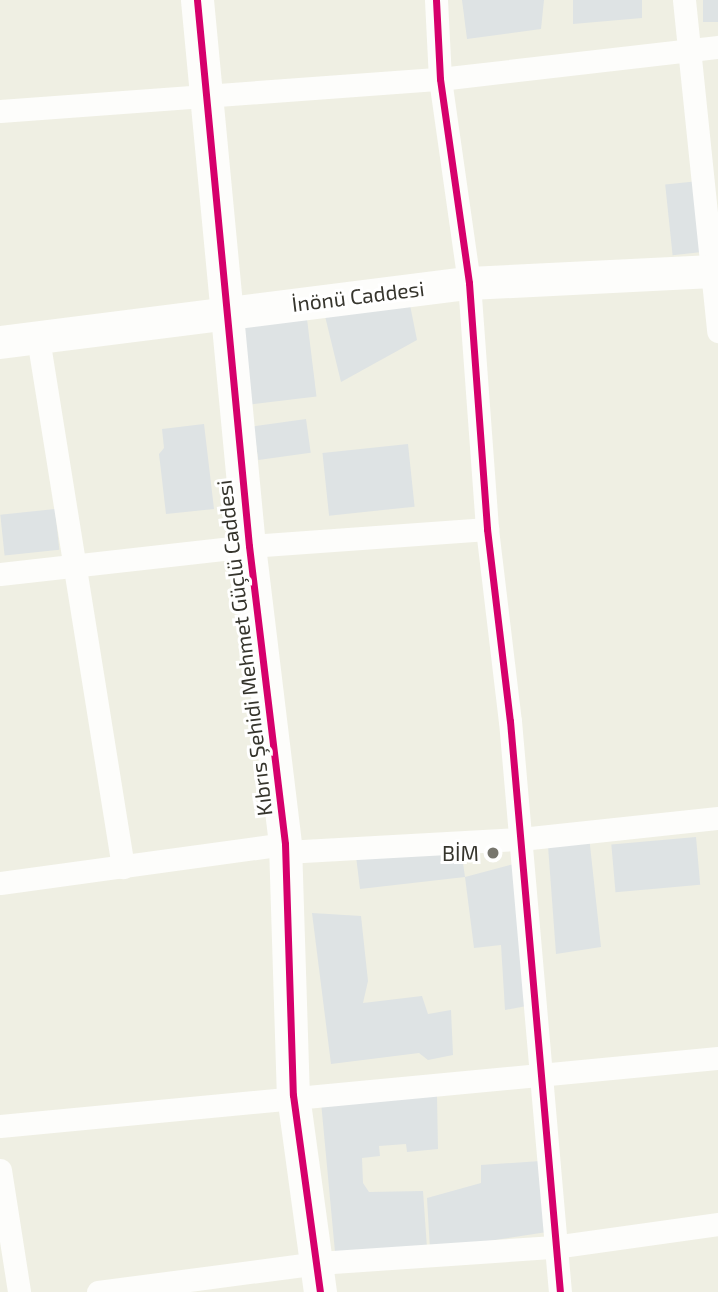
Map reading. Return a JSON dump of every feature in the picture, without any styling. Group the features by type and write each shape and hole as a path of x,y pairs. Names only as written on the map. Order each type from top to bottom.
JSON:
{"street":[{"name":"Kıbrıs Şehidi Mehmet Güçlü Caddesi","path":"197,0 249,546 285,848 293,1095 319,1278"},
{"path":"436,0 440,79 469,283 486,529 521,839 537,1074 560,1292"},
{"path":"684,0 715,271 718,331"},
{"path":"0,111 206,93 440,79 718,47"},
{"name":"İnönü Caddesi","path":"0,342 469,283 715,271"},
{"path":"38,338 123,867"},
{"path":"0,574 249,546 486,529"},
{"path":"0,883 285,848 521,839 718,818"},
{"path":"0,1126 293,1095 718,1058"},
{"path":"0,1170 19,1292"},
{"path":"114,1291 319,1278 718,1224"}],"building":[{"path":"462,0 544,0 541,29 467,39"},
{"path":"573,0 642,0 642,18 573,24"},
{"path":"703,0 718,0 718,22 703,22"},
{"path":"699,181 706,252 673,255 665,185"},
{"path":"409,300 417,340 341,382 324,312"},
{"path":"307,319 317,396 251,404 241,327"},
{"path":"306,419 311,453 258,460 254,426"},
{"path":"204,424 214,509 166,514 159,454 164,448 162,429"},
{"path":"408,444 415,507 329,516 322,453"},
{"path":"55,509 59,550 5,556 0,515"},
{"path":"589,836 601,947 556,954 548,846"},
{"path":"696,837 700,885 616,892 611,844"},
{"path":"460,842 465,877 360,889 355,848"},
{"path":"514,864 532,1005 505,1010 501,945 474,948 465,877"},
{"path":"312,913 361,916 368,981 363,1003 422,996 428,1014 451,1010 453,1055 428,1060 419,1053 331,1064"},
{"path":"437,1096 438,1149 407,1152 406,1144 379,1146 380,1156 362,1158 363,1183 369,1192 423,1191 427,1248 335,1252 321,1102"},
{"path":"541,1161 547,1232 430,1250 427,1198 481,1183 481,1165"}],"cycle path":[{"path":"197,0 249,546 285,844 293,1095 320,1292"},
{"path":"436,0 440,79 469,283 487,529 510,721 560,1292"}],"place":[{"name":"BİM","path":"493,853"}]}
